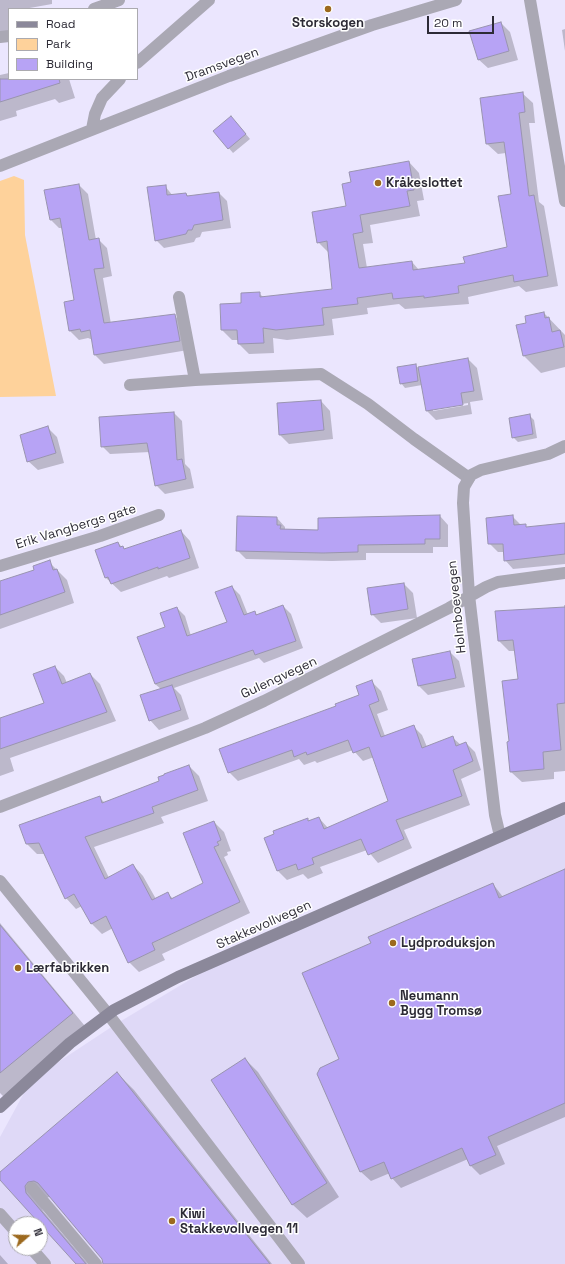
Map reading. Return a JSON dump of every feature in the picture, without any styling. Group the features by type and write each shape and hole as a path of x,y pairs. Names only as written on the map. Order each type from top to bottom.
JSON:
{"street":[{"path":"97,8 119,0"},
{"path":"138,63 209,0"},
{"name":"Dramsvegen","path":"0,166 229,76 372,25 456,0"},
{"path":"530,0 565,201"},
{"path":"92,129 94,114 102,98 119,80"},
{"path":"179,297 195,380"},
{"path":"130,385 195,380 321,374 368,404 469,478 486,468 548,454 565,446"},
{"name":"Holmboevegen","path":"469,478 464,487 463,503 469,595 495,815 500,836"},
{"name":"Erik Vangbergs gate","path":"0,566 100,536 160,515"},
{"name":"Gulengvegen","path":"0,807 164,744 264,701 449,608 469,595 498,582 565,573"},
{"name":"Stakkevollvegen","path":"0,1107 70,1043 108,1014 178,977 565,808"},
{"path":"0,880 108,1014 299,1264"},
{"path":"32,1188 96,1264"},
{"path":"0,1214 8,1223"},
{"path":"38,1256 45,1264"}],"shaded area":[{"path":"565,815 565,1264 0,1264 0,1137 31,1080 116,1024 226,958"}],"green space":[{"path":"14,176 24,180 25,235 56,396 0,397 0,181"}],"building":[{"path":"501,22 509,51 478,60 469,31"},
{"path":"0,79 59,80 60,83 0,102"},
{"path":"523,92 525,112 519,113 529,196 534,195 548,276 514,282 513,275 458,286 459,293 424,298 424,296 393,299 392,293 357,298 358,304 322,308 324,325 276,330 263,328 264,343 238,344 237,330 221,330 220,304 241,303 241,293 260,292 260,297 332,289 327,241 317,243 312,212 346,206 342,184 351,182 349,172 409,161 414,190 407,191 410,206 360,215 363,232 353,234 359,268 412,261 413,270 465,263 463,257 507,247 498,196 511,194 504,142 486,144 480,98"},
{"path":"231,116 246,134 228,149 213,131"},
{"path":"79,184 89,240 99,238 104,268 94,269 104,323 175,314 180,341 94,355 90,330 81,332 80,329 69,331 64,302 74,300 60,218 50,220 44,190"},
{"path":"166,185 167,195 186,193 187,196 219,192 223,220 194,225 192,230 188,230 186,234 155,241 147,187"},
{"path":"544,312 545,318 549,317 552,332 560,330 564,347 523,356 516,325 526,323 525,316"},
{"path":"468,358 474,391 461,393 463,405 426,411 418,367"},
{"path":"416,364 418,381 400,384 397,367"},
{"path":"321,400 324,430 279,435 277,403"},
{"path":"174,412 177,460 182,459 186,479 155,486 147,443 101,447 99,417"},
{"path":"530,414 533,434 512,438 509,418"},
{"path":"48,426 56,453 27,462 20,435"},
{"path":"440,515 440,539 425,539 425,544 358,545 358,552 323,553 236,551 237,516 277,517 277,525 281,525 280,529 318,530 318,518"},
{"path":"513,515 514,525 526,524 526,527 565,523 565,554 504,561 503,544 488,544 486,518"},
{"path":"181,530 190,558 158,569 158,567 111,584 108,577 105,578 95,550 118,542 120,547 123,546 124,549"},
{"path":"50,560 53,570 57,569 65,592 0,615 0,581 34,570 33,566"},
{"path":"404,583 408,609 371,615 367,588"},
{"path":"232,586 244,615 255,611 256,615 283,605 296,641 255,655 253,650 155,684 137,637 165,627 160,613 177,607 187,636 227,622 215,592"},
{"path":"565,607 565,703 557,704 561,750 543,752 544,769 510,772 507,742 509,741 502,681 518,679 513,640 498,641 495,611"},
{"path":"450,651 456,678 418,686 412,659"},
{"path":"55,666 62,684 90,673 107,712 0,749 0,718 44,703 33,674"},
{"path":"372,680 379,701 369,705 381,737 414,725 422,748 453,736 456,746 466,742 473,761 453,770 462,796 396,820 404,839 368,855 361,839 312,858 314,864 298,870 296,864 277,871 264,838 274,834 273,831 308,818 308,821 319,817 324,829 388,801 369,747 353,753 348,740 307,755 306,752 294,757 292,750 228,773 219,749 336,706 335,704 359,695 356,686"},
{"path":"172,685 181,710 149,721 140,695"},
{"path":"189,765 198,790 152,807 154,813 85,837 105,879 133,864 152,900 168,892 171,899 203,883 183,833 214,821 221,840 217,842 219,845 214,847 240,902 152,943 155,950 128,963 106,916 91,924 74,894 65,899 39,843 26,844 19,825 100,796 102,803 159,781 158,777"},
{"path":"565,869 565,1103 488,1137 496,1155 470,1166 462,1148 391,1179 384,1162 360,1172 317,1074 320,1068 339,1059 302,973 371,943 368,937 493,883 499,898"},
{"name":"Lærfabrikken","path":"0,925 73,1013 0,1073"},
{"path":"245,1058 327,1183 292,1205 211,1080"},
{"path":"117,1072 270,1264 103,1264 102,1259 38,1183 34,1181 28,1182 25,1186 26,1193 45,1216 33,1216 0,1180 0,1172"},
{"path":"48,1219 86,1264 76,1264 48,1233"}],"place":[{"name":"Storskogen","path":"328,9"},
{"name":"Kråkeslottet","path":"378,183"},
{"name":"Lydproduksjon","path":"393,943"},
{"name":"Lærfabrikken","path":"18,968"},
{"name":"Neumann Bygg Tromsø","path":"392,1003"},
{"name":"Kiwi Stakkevollvegen 11","path":"172,1221"}]}
